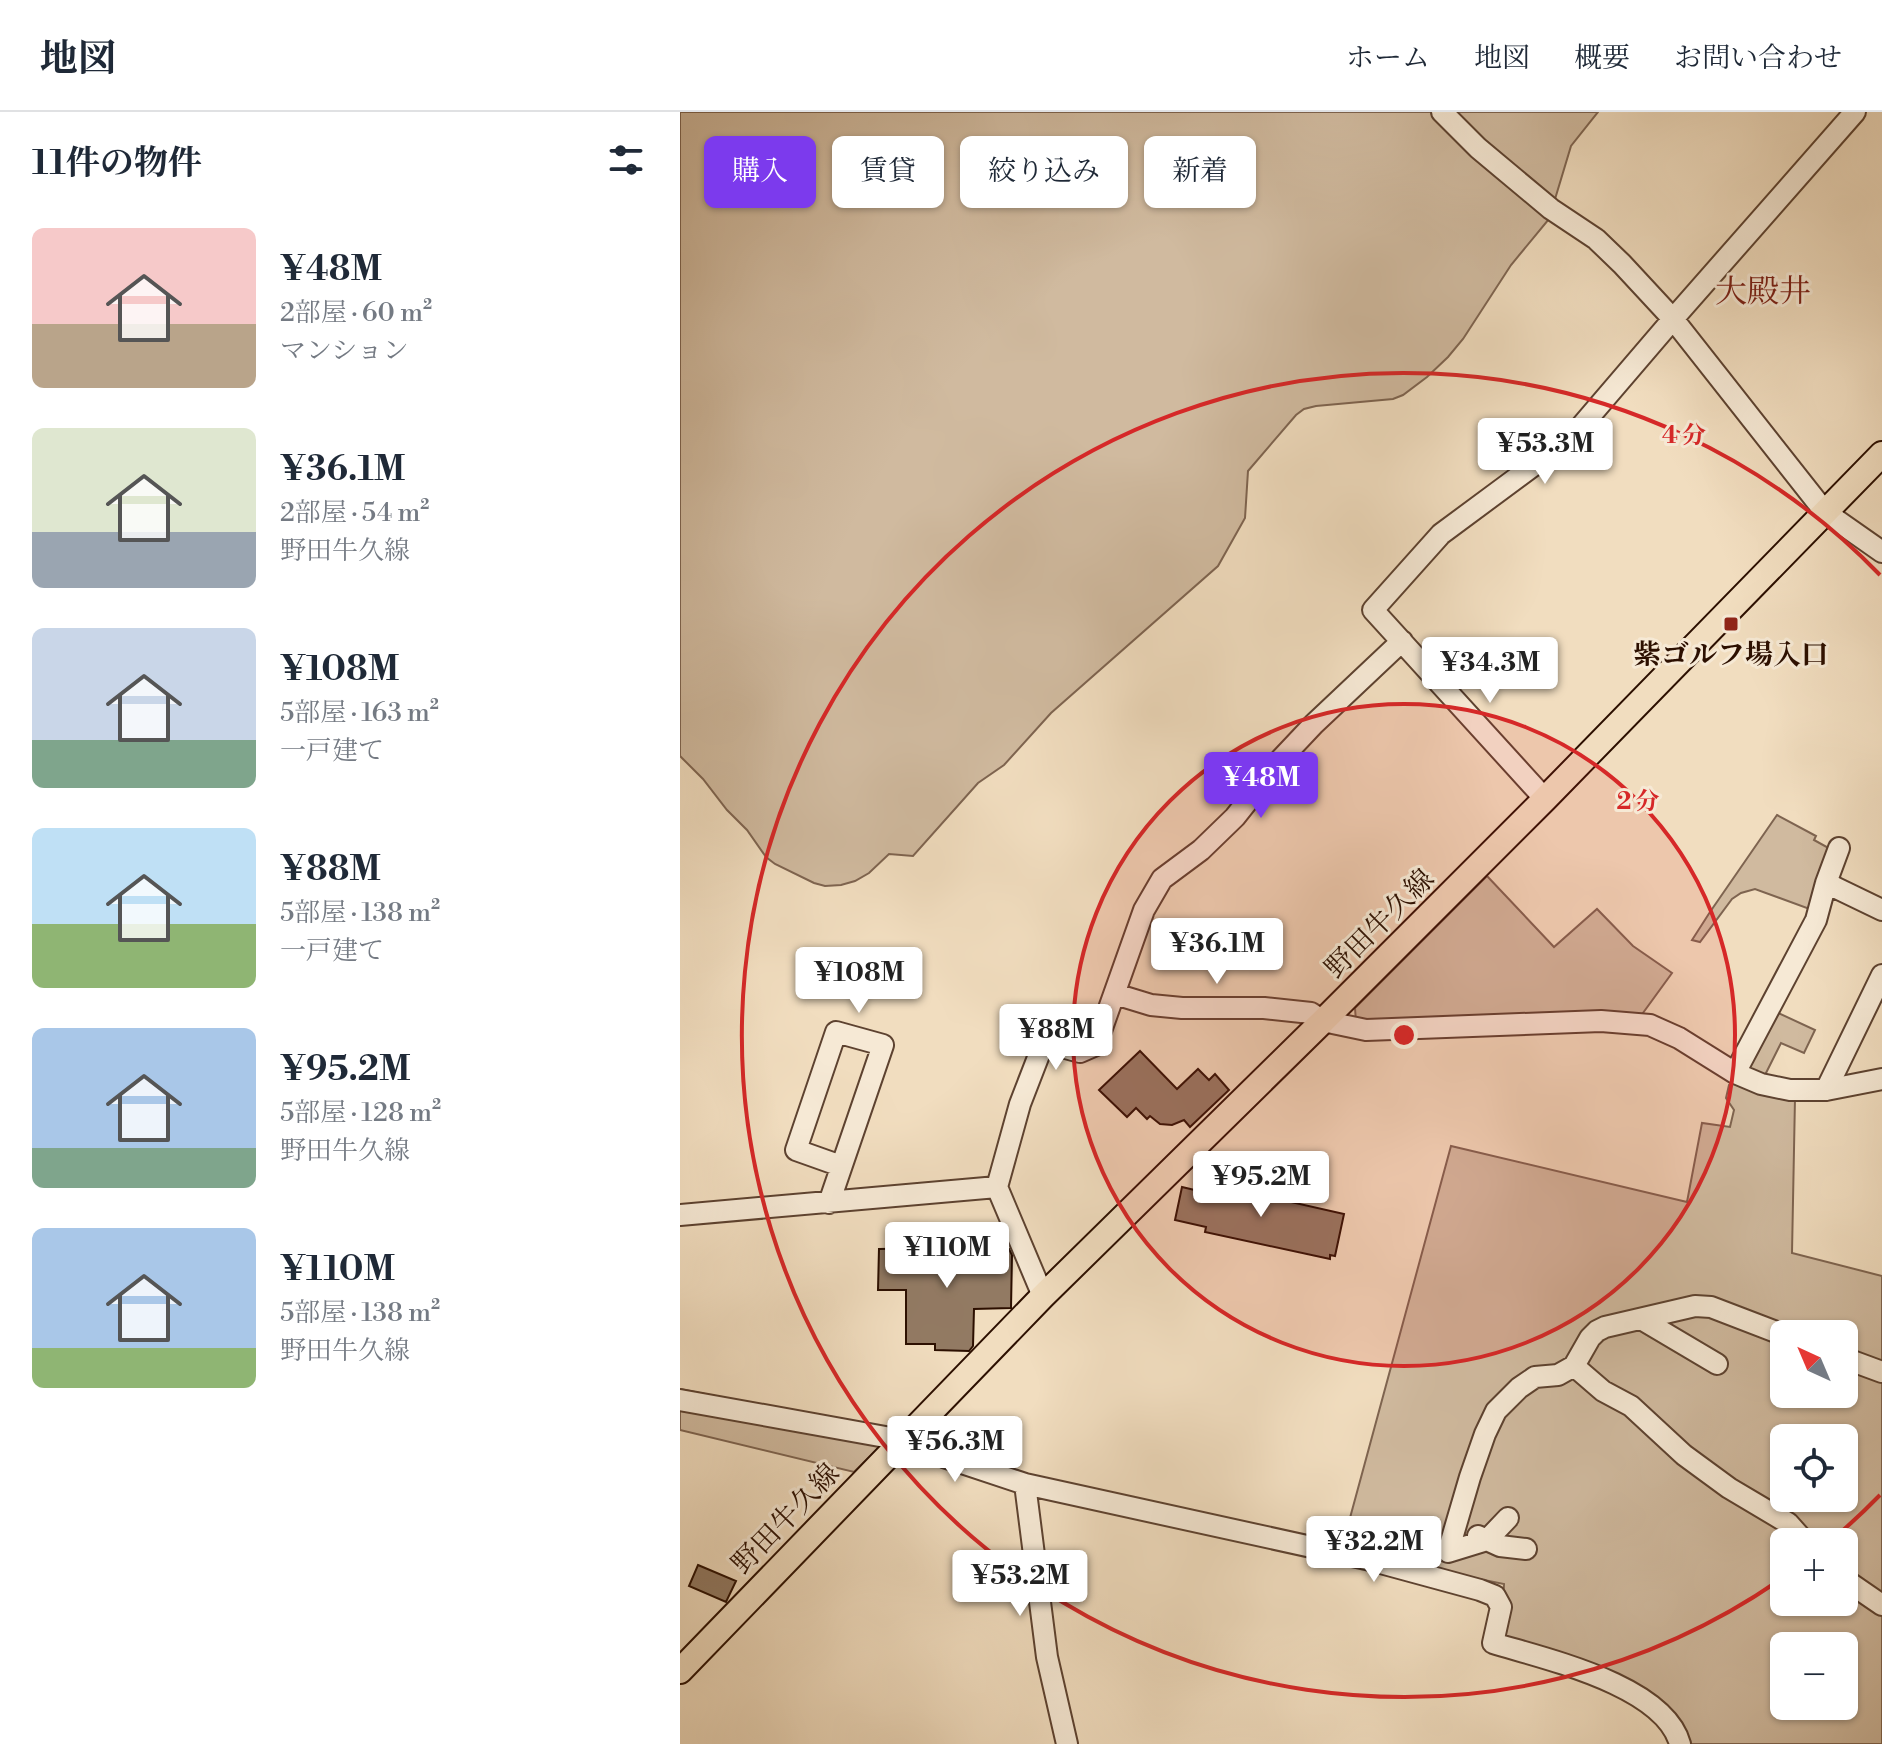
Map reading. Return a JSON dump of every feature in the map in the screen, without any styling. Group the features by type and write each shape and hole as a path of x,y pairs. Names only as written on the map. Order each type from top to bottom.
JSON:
{"main road":[{"name":"野田牛久線","path":"680,1671 1043,1296 1545,799 1882,454"}],"street":[{"path":"1442,112 1478,148 1551,209 1596,239 1673,319 1825,512 1882,552"},
{"path":"1545,799 1373,610 1441,534 1572,437 1855,112"},
{"path":"1043,1296 997,1187 1020,1104 1044,1042 1080,1052 1096,1045 1144,910 1162,879 1201,850 1235,817 1281,759 1314,724 1402,641"},
{"path":"1735,1073 1816,920 1839,848"},
{"path":"1826,883 1882,910"},
{"path":"1826,1090 1882,975"},
{"path":"1115,994 1151,1005 1264,1008 1311,1013 1323,1021 1366,1030 1601,1021 1650,1025 1679,1038 1735,1073 1761,1084 1790,1090 1826,1090 1882,1079"},
{"path":"829,1203 883,1045 836,1032 796,1150 841,1166"},
{"path":"680,1215 997,1187"},
{"path":"1508,1518 1487,1540 1448,1552 1470,1477 1496,1411 1535,1377 1558,1375 1574,1366 1597,1331 1695,1306 1711,1307 1770,1330"},
{"path":"1641,1319 1717,1364"},
{"path":"1858,1363 1882,1372"},
{"path":"1574,1366 1603,1391 1631,1406 1684,1455 1792,1528"},
{"path":"680,1400 902,1440 1025,1484 1366,1559 1480,1590 1495,1596 1501,1607 1493,1643 1615,1683 1639,1696 1663,1717 1677,1734 1680,1744"},
{"path":"1025,1484 1047,1657 1067,1744"},
{"path":"1487,1540 1500,1546 1526,1549"},
{"path":"1858,1589 1882,1605"}],"shaded area":[{"path":"680,112 1598,112 1571,146 1549,219 1511,265 1448,357 1427,377 1393,399 1316,406 1296,415 1248,471 1245,518 1218,566 1051,713 1004,765 978,783 913,856 889,854 869,873 841,885 814,883 766,857 747,830 680,756"},
{"path":"1777,815 1816,836 1814,840 1834,851 1815,911 1755,889 1732,899 1700,942 1692,940 1710,912"},
{"path":"1487,876 1554,947 1597,909 1633,946 1672,973 1640,1017 1356,1022 1355,1008"},
{"path":"1774,1011 1815,1030 1804,1053 1781,1043 1765,1075 1747,1070"},
{"path":"1733,1083 1766,1096 1795,1098 1792,1253 1882,1276 1882,1744 1685,1744 1659,1707 1501,1640 1504,1584 1341,1551 1451,1146 1687,1202 1702,1123 1730,1127 1734,1110 1726,1098 1729,1085"},
{"path":"680,1389 895,1432 854,1472 680,1430"}],"building":[{"path":"1140,1051 1177,1089 1198,1069 1209,1080 1215,1074 1229,1090 1190,1127 1184,1120 1172,1125 1160,1124 1150,1116 1147,1119 1136,1108 1127,1117 1099,1090"},
{"path":"1205,1182 1226,1187 1227,1183 1257,1190 1256,1194 1344,1214 1335,1256 1330,1255 1330,1259 1205,1232 1206,1227 1175,1220 1182,1187 1203,1192"},
{"path":"879,1249 1009,1249 1012,1255 1011,1308 974,1309 973,1346 969,1351 935,1350 935,1344 906,1344 906,1290 878,1290"},
{"path":"698,1565 736,1581 726,1602 689,1586"}],"place":[{"name":"紫ゴルフ場入口","path":"1731,624"}],"district":[{"name":"大殿井","path":"1763,291"}]}
